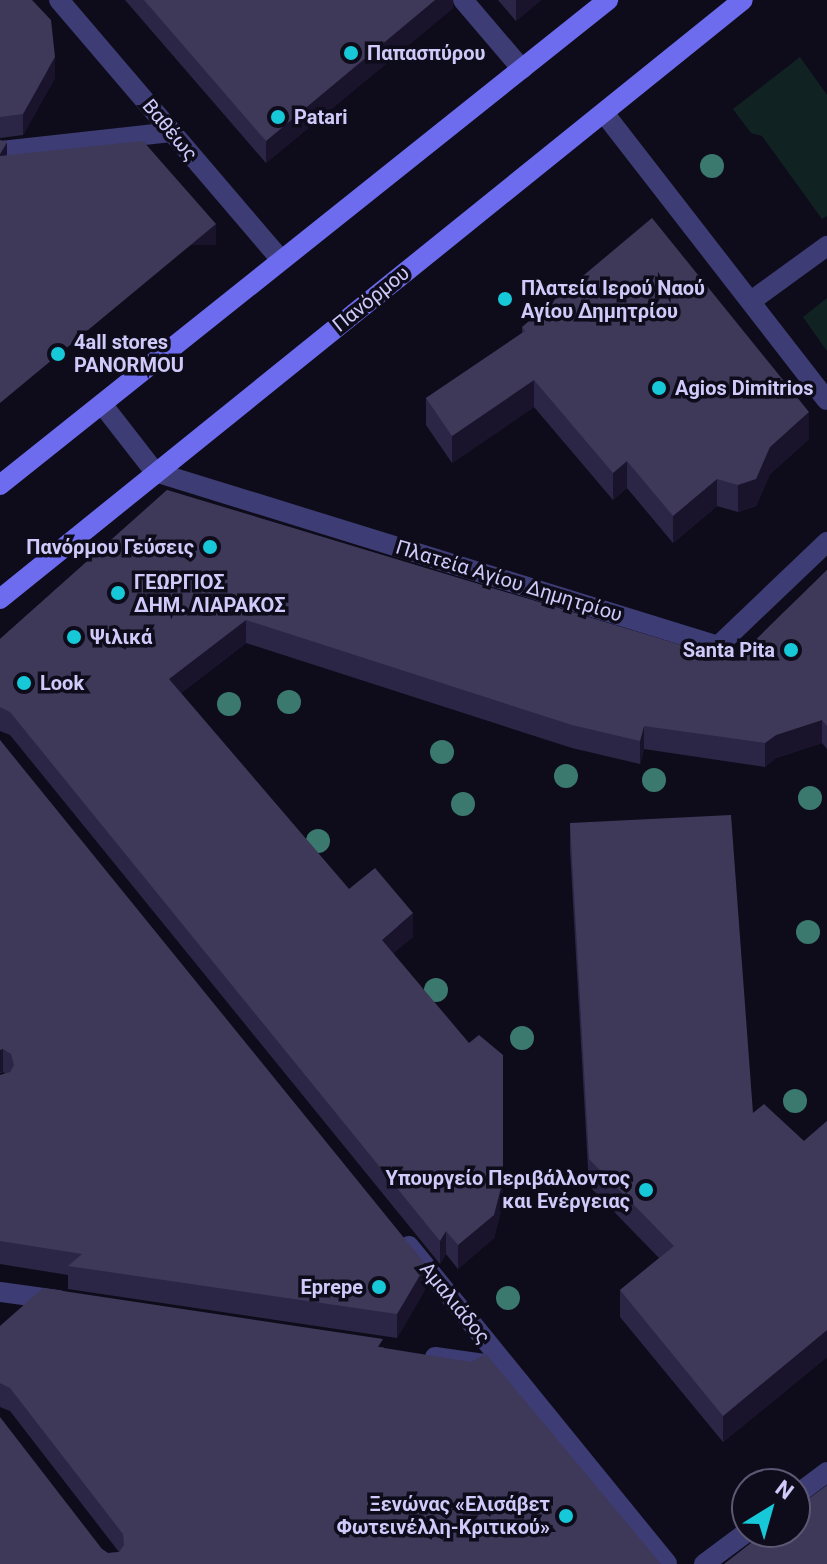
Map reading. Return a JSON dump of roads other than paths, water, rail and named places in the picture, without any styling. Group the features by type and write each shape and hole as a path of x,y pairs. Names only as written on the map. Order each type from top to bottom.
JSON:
{"street":[{"name":"Βαθέως","path":"59,0 281,260"},
{"path":"463,0 522,69"},
{"path":"0,485 608,0"},
{"name":"Πανόρμου","path":"0,599 743,0"},
{"path":"604,113 827,400"},
{"path":"0,151 171,132"},
{"path":"751,301 827,246"},
{"path":"102,404 155,472"},
{"name":"Πλατεία Αγίου Δημητρίου","path":"155,472 718,646 827,542"},
{"name":"Αμαλιάδος","path":"397,1231 667,1564"},
{"path":"0,1292 77,1303"},
{"path":"415,1354 507,1367"},
{"path":"704,1564 731,1544"}],"place":[{"name":"Παπασπύρου","path":"351,53"},
{"name":"Patari","path":"278,117"},
{"name":"Πλατεία Ιερού Ναού Αγίου Δημητρίου","path":"505,299"},
{"name":"4all stores PANORMOU","path":"58,354"},
{"name":"Agios Dimitrios","path":"659,388"},
{"name":"Πανόρμου Γεύσεις","path":"210,547"},
{"name":"ΓΕΩΡΓΙΟΣ ΔΗΜ. ΛΙΑΡΑΚΟΣ","path":"118,593"},
{"name":"Ψιλικά","path":"74,637"},
{"name":"Santa Pita","path":"791,650"},
{"name":"Look","path":"24,683"},
{"name":"Υπουργείο Περιβάλλοντος και Ενέργειας","path":"646,1190"},
{"name":"Eprepe","path":"379,1287"},
{"name":"Ξενώνας «Ελισάβετ Φωτεινέλλη-Κριτικού»","path":"566,1516"}]}
